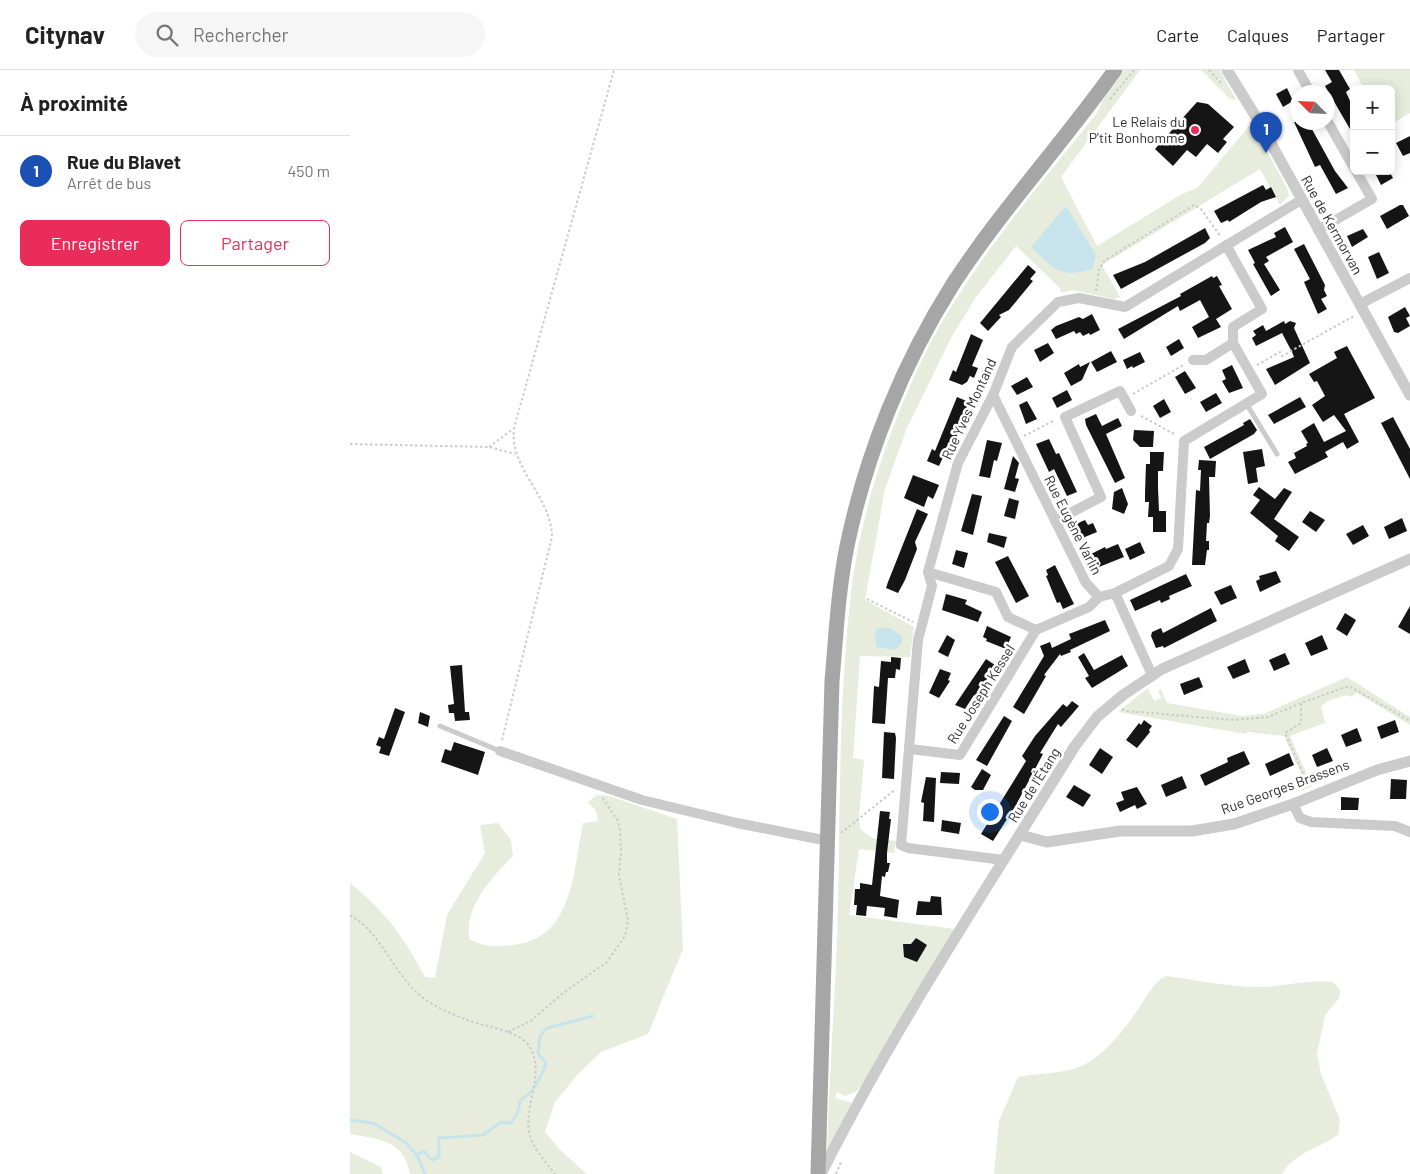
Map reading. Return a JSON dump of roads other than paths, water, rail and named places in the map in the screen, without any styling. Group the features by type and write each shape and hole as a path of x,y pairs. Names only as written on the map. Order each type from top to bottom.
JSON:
{"main road":[{"path":"820,1174 832,681 838,606 847,546 857,504 895,394 914,353 954,284 1017,196 1115,70"}],"street":[{"name":"Rue de Kermorvan","path":"1227,70 1250,106 1318,230 1358,309 1410,395"},
{"path":"1298,70 1306,85"},
{"path":"1333,130 1350,161"},
{"path":"1318,230 1372,199 1358,175"},
{"name":"Rue Yves Montand","path":"1004,860 908,848 902,845 900,836 910,749 918,640 932,586 928,572 958,463 992,395 1012,346 1058,302 1079,298 1125,307 1301,200"},
{"path":"928,572 996,592 1008,617 1036,630 1089,607 1099,597 1115,593 1168,566 1178,549 1184,441 1262,394 1233,343 1233,326 1262,310 1226,245"},
{"path":"1358,309 1410,278"},
{"path":"1193,360 1206,360 1233,343"},
{"path":"1055,521 1101,497 1065,417 1120,391 1130,411"},
{"name":"Rue Eugène Varlin","path":"992,395 1086,583 1099,597"},
{"name":"Rue de l'Étang","path":"820,1174 847,1120 1004,860 1075,746 1098,717 1152,675 1410,559"},
{"path":"1115,593 1152,675"},
{"name":"Rue Joseph Kessel","path":"910,749 960,755 1036,630"},
{"path":"500,751 587,782 661,804 820,841 828,841"},
{"name":"Rue Georges Brassens","path":"1020,835 1047,842 1120,831 1192,831 1234,824 1293,804 1377,770 1410,761"},
{"path":"1293,804 1300,818 1312,822 1395,826 1410,832"}],"lane":[{"path":"1246,403 1277,454"},
{"path":"440,726 500,751"}],"water":[{"path":"1066,206 1096,255 1092,269 1071,273 1058,270 1031,247"},
{"path":"879,628 889,628 902,636 902,642 896,650 876,647 875,632"}],"waterway":[{"path":"417,1155 424,1151 432,1160 439,1157 439,1138 483,1135 501,1122 511,1123 517,1114 521,1099 533,1089 546,1063 538,1053 540,1036 547,1028 593,1016"},
{"path":"350,1120 373,1123 405,1142 417,1155 425,1174"}],"place":[{"name":"Le Relais du P'tit Bonhomme","path":"1195,130"},
{"name":"Rue du Blavet","path":"1266,153"}]}
